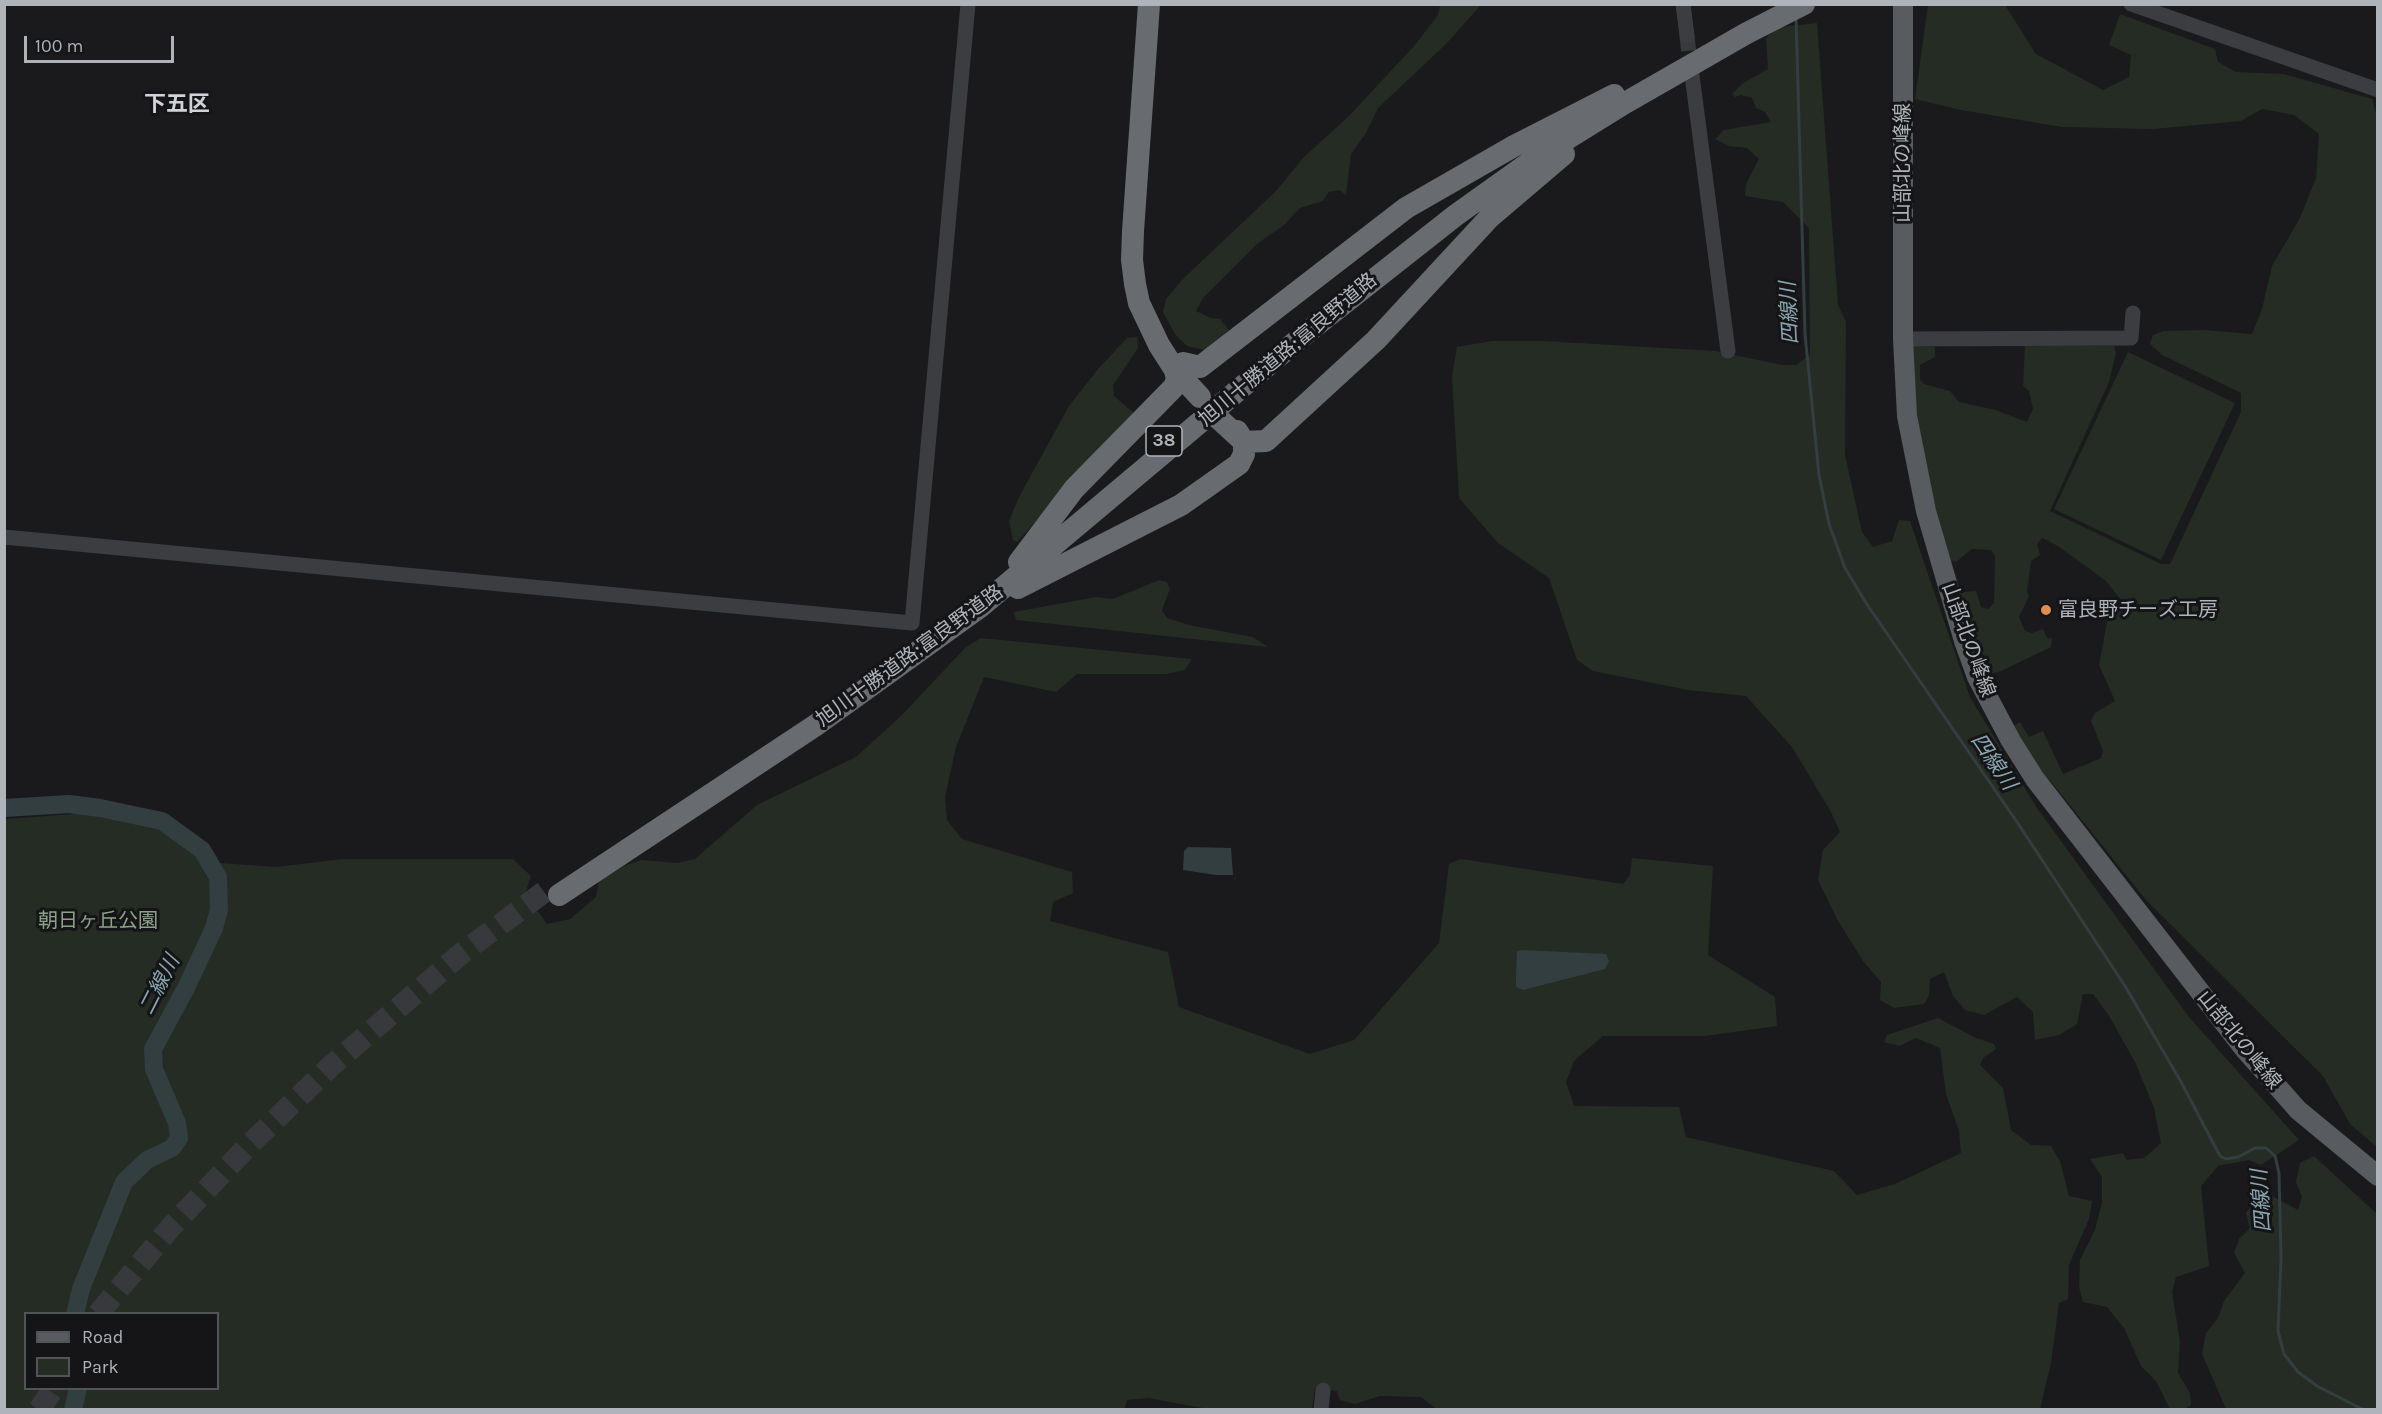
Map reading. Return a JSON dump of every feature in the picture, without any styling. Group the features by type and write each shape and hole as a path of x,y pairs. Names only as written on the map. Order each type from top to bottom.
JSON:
{"highway":[{"path":"1149,4 1132,260 1139,303 1159,345 1203,394"},
{"path":"1019,562 1074,489 1174,387 1177,380 1179,366 1155,322 1142,277 1142,215 1158,4"},
{"name":"旭川十勝道路;富良野道路","path":"1622,98 1528,150 1387,253 1019,562 889,662 555,891 816,724 980,608 1394,262 1533,160 1622,98 1683,55 1782,8 1804,4"},
{"path":"1179,366 1200,367 1406,208 1514,146 1622,98"},
{"name":"38","path":"980,608 1181,505 1239,464 1244,454 1245,442 1266,441 1282,428 1376,340 1490,217 1622,98"},
{"path":"1222,415 1245,442"}],"main road":[{"name":"山部北の峰線","path":"1903,4 1903,339 1907,417 1926,511 1964,641 1977,677 2011,741 2049,797 2264,1073 2320,1130 2378,1176"}],"street":[{"path":"4,537 912,622 968,4"},
{"path":"1683,4 1687,36"},
{"path":"2131,4 2378,90"},
{"path":"1692,75 1728,351"},
{"path":"1903,339 2131,338 2133,313"},
{"path":"1321,1410 1323,1390"}],"green space":[{"path":"1440,5 1481,5 1445,45 1378,108 1366,133 1351,154 1346,195 1339,190 1329,192 1323,201 1300,208 1284,225 1257,244 1203,298 1196,311 1211,318 1220,319 1229,330 1209,351 1187,346 1175,334 1163,312 1166,299 1184,278 1276,191 1303,158 1349,116 1415,45 1438,15"},
{"path":"1928,5 2005,5 2036,54 2103,90 2129,77 2131,55 2109,45 2120,14 2215,49 2218,62 2236,72 2284,74 2372,99 2378,121 2377,1147 2350,1124 2323,1076 2146,900 2040,771 2013,726 2020,722 2029,737 2043,731 2063,774 2101,758 2103,751 2091,721 2095,713 2115,701 2099,665 2107,622 2125,605 2106,581 2058,546 2042,538 2037,544 2040,555 2031,561 2027,591 2029,596 2019,617 2025,631 2032,633 2043,629 2047,638 2052,638 2051,647 2001,671 1991,674 1982,670 1957,597 1964,592 1976,591 1981,607 1988,609 1994,603 1995,556 1991,550 1972,549 1956,562 1949,560 1913,421 1909,348 1935,347 1935,357 1920,365 1920,380 1924,384 1950,391 1959,402 1996,410 2027,422 2033,409 2029,391 2023,386 2025,346 2114,346 2116,353 2109,382 2050,511 2161,564 2170,564 2241,412 2241,393 2162,355 2150,344 2153,335 2164,331 2204,330 2252,334 2262,309 2272,266 2300,218 2316,178 2319,134 2294,115 2262,109 2241,121 2153,129 2062,127 1961,110 1915,99"},
{"path":"1817,23 1838,305 1846,322 1845,455 1862,532 1873,547 1892,541 1899,520 1910,521 1970,697 2037,808 2189,1017 2299,1140 2261,1165 2249,1160 2218,1166 2201,1186 2209,1266 2176,1277 2172,1292 2180,1341 2178,1373 2190,1393 2191,1405 2185,1409 2170,1409 2156,1381 2141,1366 2124,1328 2107,1307 2083,1302 2079,1287 2080,1260 2095,1230 2102,1202 2102,1177 2090,1159 2123,1153 2127,1160 2144,1158 2161,1143 2154,1108 2136,1064 2108,1014 2093,994 2083,994 2077,1024 2059,1035 2035,1040 2033,1012 2017,997 1984,1015 1965,1010 1953,996 1944,972 1930,979 1929,996 1924,1004 1894,1008 1880,1000 1881,982 1863,961 1837,919 1818,880 1823,850 1840,832 1831,812 1792,747 1746,696 1688,690 1593,671 1577,660 1549,578 1498,543 1459,498 1452,376 1457,347 1492,341 1544,341 1715,351 1782,365 1796,365 1810,355 1809,228 1783,202 1745,196 1746,184 1759,159 1747,148 1729,146 1715,139 1724,130 1771,122 1765,112 1756,108 1752,98 1741,95 1735,97 1732,94 1743,83 1768,69 1766,38 1770,34 1781,27"},
{"path":"1137,337 1138,348 1113,385 1114,396 1135,414 1017,542 1013,540 1009,521 1019,497 1069,406 1098,369 1127,338"},
{"path":"2128,352 2235,403 2161,560 2054,509"},
{"path":"1159,580 1167,582 1170,589 1162,610 1167,618 1189,625 1253,637 1268,647 1016,620 1014,612 1096,597 1113,599"},
{"name":"朝日ヶ丘公園","path":"981,638 1192,659 1185,670 1166,674 1077,674 1056,692 984,677 956,747 945,797 947,820 962,839 1072,872 1073,893 1053,902 1050,921 1168,952 1179,1007 1310,1054 1354,1040 1439,943 1449,864 1461,859 1623,884 1630,875 1632,858 1713,866 1708,955 1775,997 1777,1026 1705,1036 1603,1036 1574,1061 1566,1082 1574,1106 1679,1107 1686,1137 1834,1171 1857,1195 1895,1184 1961,1153 1959,1131 1946,1094 1940,1048 1916,1038 1899,1046 1884,1042 1887,1035 1938,1018 1976,1038 1994,1044 1996,1049 1983,1058 1980,1065 2003,1088 2011,1130 2031,1145 2051,1146 2060,1161 2069,1196 2092,1201 2089,1219 2069,1265 2068,1299 2059,1303 2051,1363 2040,1409 1438,1410 1421,1397 1380,1396 1355,1404 1340,1400 1337,1391 1315,1388 1312,1410 1208,1409 1148,1398 1127,1400 1124,1410 5,1410 5,819 88,813 150,825 164,829 220,863 276,867 343,859 513,859 531,876 525,894 547,924 570,919 596,897 599,881 621,867 641,860 678,863 695,859 757,805 856,757 901,716 966,647"},
{"path":"2314,1156 2377,1214 2377,1409 2226,1409 2202,1354 2206,1333 2218,1318 2224,1301 2245,1273 2234,1253 2239,1239 2250,1228 2246,1213 2260,1195 2270,1195 2298,1210 2302,1197 2296,1182 2300,1163"}],"shaded area":[{"path":"1188,847 1231,848 1233,875 1183,870 1184,851"},
{"path":"1517,951 1606,954 1609,961 1605,969 1523,990 1516,987"}],"waterway":[{"name":"四線川","path":"1796,17 1805,334 1819,475 1829,524 1845,568 1866,603 2017,822 2125,986 2180,1080 2220,1156 2226,1159 2238,1157 2255,1148 2266,1148 2275,1156 2279,1173 2281,1259 2278,1331 2284,1354 2298,1372 2317,1386 2364,1410"},
{"name":"二線川","path":"4,808 69,804 162,821 202,850 218,877 219,910 214,928 186,988 153,1049 154,1069 177,1123 179,1138 172,1148 147,1160 124,1182 81,1289 75,1312"},
{"name":"二線川","path":"73,1410 78,1390"}],"tunnel":[{"path":"1687,36 1691,72"},
{"path":"100,1312 171,1227 248,1146 331,1066 462,953 552,886"},
{"path":"39,1410 53,1390"}],"place":[{"name":"富良野チーズ工房","path":"2046,610"}],"district":[{"name":"下五区","path":"177,105"}]}
